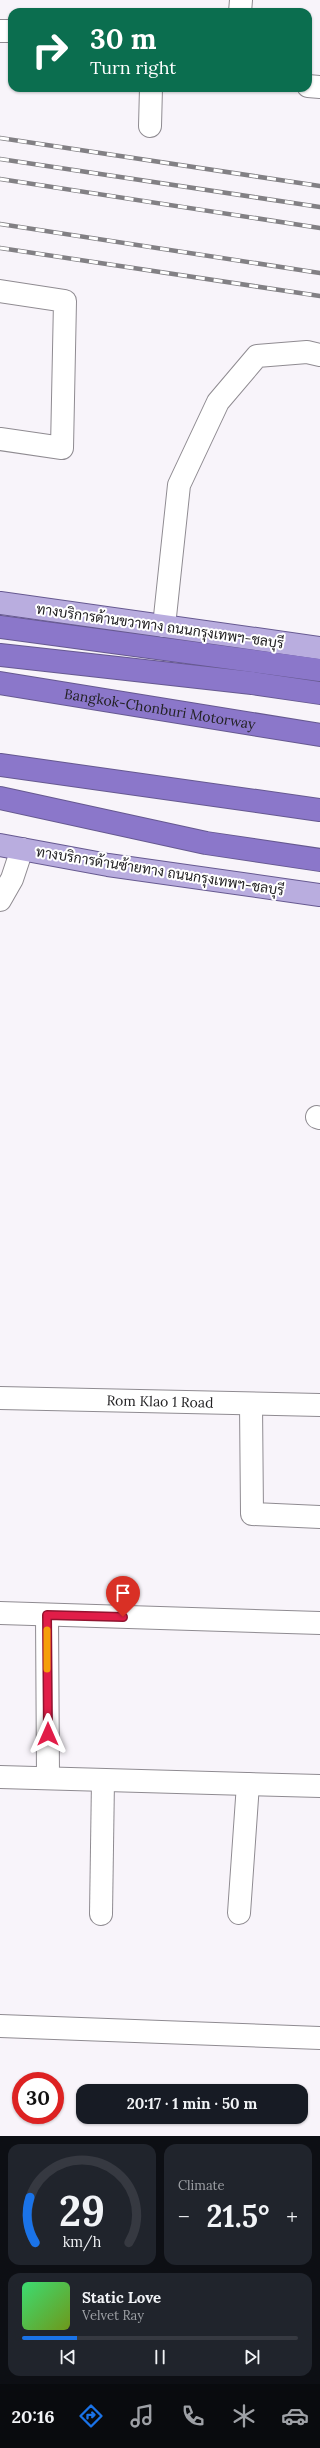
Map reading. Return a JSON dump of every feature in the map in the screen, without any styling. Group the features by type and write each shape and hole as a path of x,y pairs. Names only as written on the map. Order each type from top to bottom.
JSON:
{"highway":[{"path":"0,627 320,670"},
{"path":"0,655 252,683 320,693"},
{"name":"Bangkok-Chonburi Motorway","path":"0,684 320,735"},
{"path":"0,765 320,810"},
{"path":"0,798 206,843 320,860"}],"main road":[{"name":"ทางบริการด้านขวาทาง ถนนกรุงเทพฯ-ชลบุรี","path":"0,603 320,648"},
{"name":"ทางบริการด้านซ้ายทาง ถนนกรุงเทพฯ-ชลบุรี","path":"0,846 108,865 320,895"}],"street":[{"path":"150,126 151,92"},
{"path":"0,291 65,301 62,448 0,439"},
{"path":"164,626 179,485 218,402 257,356 307,352 320,356"},
{"path":"0,900 12,879 22,849"},
{"name":"Rom Klao 1 Road","path":"0,1398 320,1405"},
{"path":"251,1404 252,1514 320,1517"},
{"path":"0,1613 320,1623"},
{"path":"47,1615 48,1778"},
{"path":"0,1777 320,1786"},
{"path":"101,1914 103,1780"},
{"path":"239,1913 248,1784"},
{"path":"0,2026 320,2038"}],"railway":[{"path":"0,138 320,186"},
{"path":"0,159 320,207"},
{"path":"0,179 320,228"},
{"path":"0,224 320,273"},
{"path":"0,248 320,296"}],"slow traffic":[{"path":"47,1630 47,1669"}],"route":[{"path":"48,1734 47,1615 123,1617"}]}
